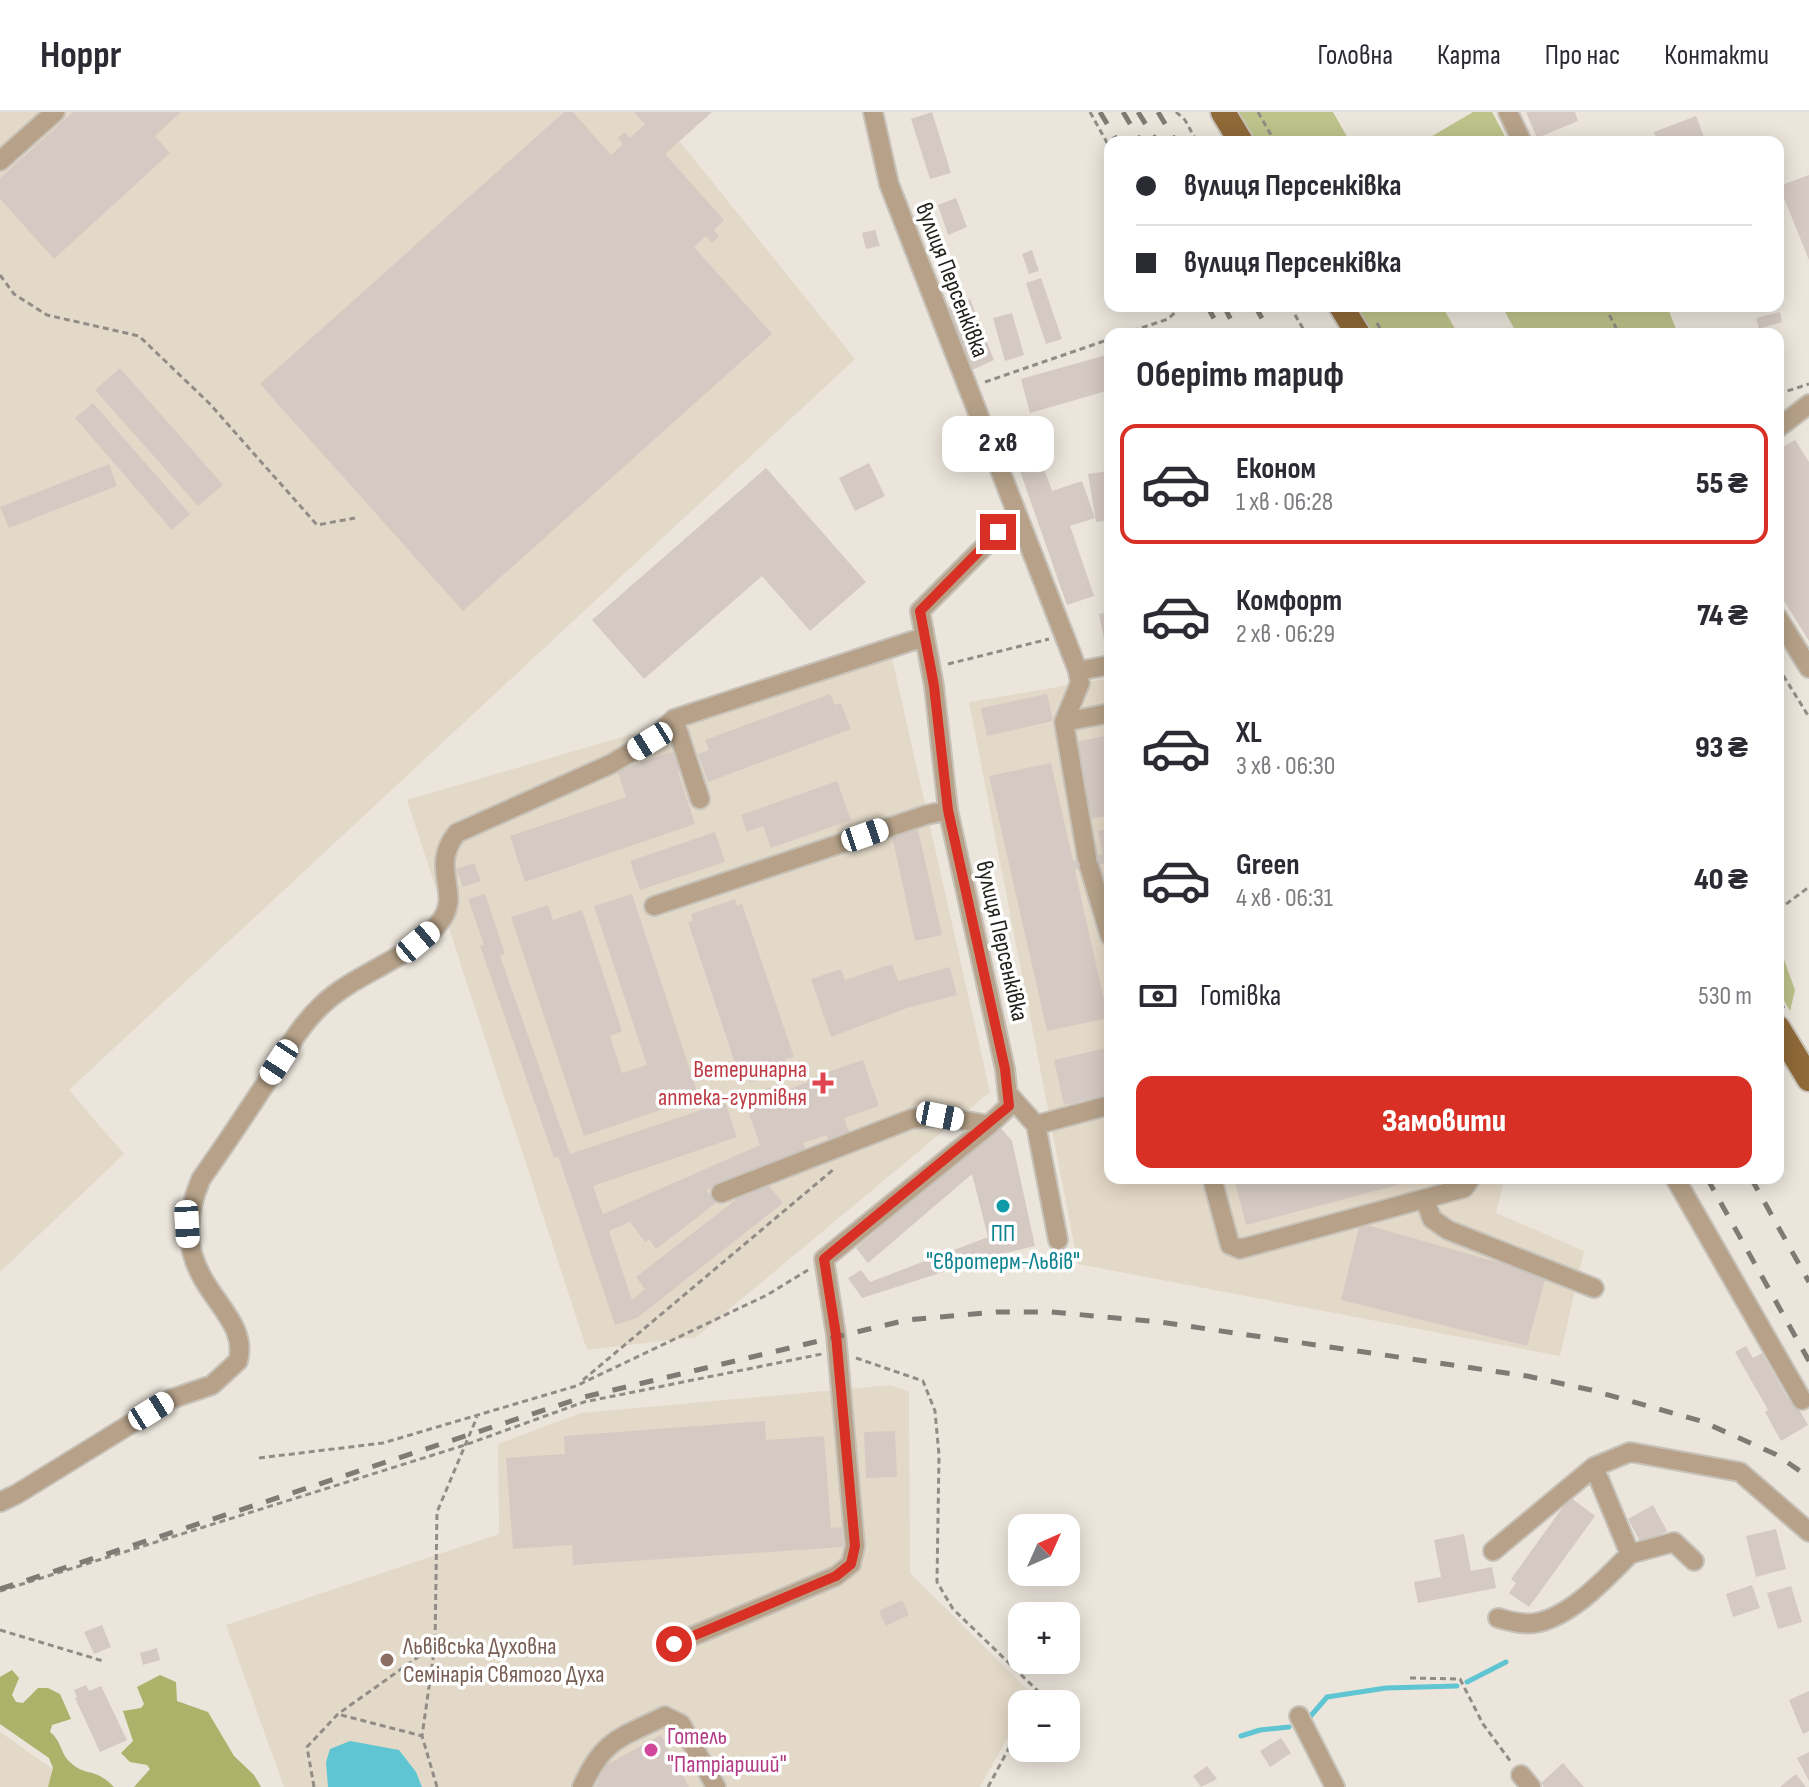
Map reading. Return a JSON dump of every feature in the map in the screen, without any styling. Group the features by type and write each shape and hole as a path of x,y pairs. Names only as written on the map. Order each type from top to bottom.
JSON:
{"main road":[{"path":"1223,112 1237,136"},
{"path":"1784,1038 1809,1079"}],"street":[{"path":"0,161 55,112"},
{"name":"вулиця Персенківка","path":"873,112 889,184 1017,514 920,611 948,810 1010,1096"},
{"path":"1508,112 1519,136"},
{"path":"1784,424 1807,410"},
{"path":"1017,514 1078,671 1080,683 1064,722 1088,862 1104,901"},
{"path":"1784,628 1809,668"},
{"path":"0,1502 171,1399 212,1385 238,1361 239,1338 193,1261 187,1224 191,1203 201,1179 313,1014 334,993 403,953 440,921 449,901 443,872 445,854 457,833 611,764 650,741 674,719 924,637"},
{"path":"1078,671 1104,666"},
{"path":"1064,722 1104,714"},
{"path":"674,719 700,799"},
{"path":"654,906 948,810"},
{"path":"674,1644 836,1576 851,1564 855,1546 824,1259 989,1125 1009,1106 1010,1096"},
{"path":"1010,1096 1036,1125 1058,1240"},
{"path":"1036,1125 1104,1107"},
{"path":"721,1193 920,1118 940,1116 989,1125"},
{"path":"1214,1184 1230,1245 1235,1249 1425,1199 1464,1188 1467,1184"},
{"path":"1678,1184 1802,1400"},
{"path":"1425,1199 1432,1219 1448,1230 1594,1288"},
{"path":"1493,1551 1594,1467 1630,1452 1740,1472 1809,1532"},
{"path":"1594,1467 1630,1554"},
{"path":"1498,1618 1517,1623 1535,1623 1549,1618 1582,1597 1630,1554 1674,1542 1694,1561"},
{"path":"582,1787 594,1760 610,1743 665,1716 681,1724 716,1787"},
{"path":"1299,1716 1335,1787"}],"path":[{"path":"1090,112 1104,137"},
{"path":"1176,112 1185,120 1194,136"},
{"path":"1258,112 1272,136"},
{"path":"0,275 14,294 47,315 139,336 210,404 317,525 355,518"},
{"path":"1141,328 1168,319 1176,312"},
{"path":"968,388 1104,341"},
{"path":"1784,392 1809,384"},
{"path":"930,668 1065,636"},
{"path":"1784,677 1809,717"},
{"path":"1784,906 1809,887"},
{"path":"576,1386 836,1168 841,1147"},
{"path":"259,1458 383,1443 576,1386 767,1295 824,1259"},
{"path":"0,1591 465,1445 584,1402 836,1352 923,1381 935,1411 939,1455 937,1582 953,1609 1037,1690"},
{"path":"437,1787 422,1736 435,1645 437,1512 477,1417"},
{"path":"0,1630 103,1661"},
{"path":"314,1787 307,1747 338,1714 435,1645"},
{"path":"1410,1678 1460,1679 1483,1724 1526,1781"},
{"path":"338,1714 422,1736"},
{"path":"988,1787 1008,1750"}],"shaded area":[{"path":"0,112 656,112 855,359 69,1090 124,1154 0,1272"},
{"path":"892,658 990,1092 696,1337 587,1350 407,800"},
{"path":"1104,679 1104,1184 1503,1184 1496,1213 1584,1251 1560,1356 1078,1264 969,702"},
{"path":"891,1385 909,1392 910,1573 1008,1670 1008,1674 1028,1690 1008,1690 1008,1737 980,1787 284,1787 226,1625 499,1534 498,1444 581,1413"},
{"path":"0,1732 78,1787 0,1787"}],"green space":[{"path":"1234,112 1333,112 1347,136 1249,136"},
{"path":"1473,112 1492,112 1505,136 1432,136"},
{"path":"1358,312 1445,312 1455,328 1368,328"},
{"path":"1505,312 1669,312 1676,328 1514,328"},
{"path":"1784,960 1795,990 1790,1011 1784,1000"},
{"path":"12,1670 19,1678 12,1695 16,1702 23,1703 38,1688 48,1688 60,1694 71,1719 52,1725 50,1732 71,1763 114,1787 48,1787 53,1768 49,1758 0,1724 0,1677"},
{"path":"160,1675 176,1682 177,1701 208,1712 234,1756 254,1775 261,1787 134,1787 150,1769 147,1765 130,1762 121,1753 133,1741 123,1711 141,1708 144,1704 137,1687"}],"water":[{"path":"350,1741 399,1750 416,1772 422,1787 328,1787 326,1762 330,1749"}],"building":[{"path":"73,112 181,112 155,136 170,153 54,259 0,199 0,178"},
{"path":"564,112 573,112 611,155 623,144 618,138 625,132 630,138 645,124 634,112 712,112 665,154 724,220 714,230 719,236 712,243 706,236 694,247 772,334 463,611 260,384"},
{"path":"932,112 951,173 930,179 911,119"},
{"path":"1526,112 1575,112 1578,121 1536,136"},
{"path":"1696,116 1704,136 1656,136 1654,132"},
{"path":"1809,175 1809,260 1784,198 1784,184"},
{"path":"956,198 967,227 948,235 938,205"},
{"path":"875,230 880,246 866,249 862,233"},
{"path":"1032,250 1039,271 1029,274 1022,254"},
{"path":"1041,278 1062,339 1046,344 1026,283"},
{"path":"970,299 994,360 972,370 946,308"},
{"path":"1780,312 1782,322 1759,328 1756,318"},
{"path":"1012,313 1024,355 1005,361 993,318"},
{"path":"1104,356 1104,392 1030,413 1021,379"},
{"path":"120,368 223,485 198,506 95,390"},
{"path":"93,403 190,514 172,530 75,418"},
{"path":"1029,427 1052,491 1082,481 1095,518 1070,526 1094,596 1067,605 1007,434"},
{"path":"1795,440 1809,462 1809,641 1784,601 1784,446"},
{"path":"869,463 885,496 855,511 839,478"},
{"path":"109,464 117,486 9,528 0,507"},
{"path":"766,468 866,582 810,631 762,576 644,679 592,620"},
{"path":"1104,472 1104,521 1096,522 1088,474"},
{"path":"1104,613 1104,640 1099,614"},
{"path":"830,694 835,705 841,703 851,729 708,782 698,754 709,750 705,740"},
{"path":"1047,694 1053,721 987,736 981,708"},
{"path":"1104,736 1104,816 1092,819 1075,742"},
{"path":"675,751 682,771 678,772 695,824 525,882 510,836 626,797 617,770"},
{"path":"1051,763 1073,861 1103,854 1098,831 1104,830 1104,863 1075,870 1104,1000 1104,1019 1047,1031 989,776"},
{"path":"837,781 851,820 771,848 763,826 747,832 741,815"},
{"path":"918,830 942,935 915,941 892,836"},
{"path":"715,832 725,862 640,890 630,861"},
{"path":"474,863 481,881 463,887 456,869"},
{"path":"485,894 505,954 500,956 570,1154 725,1102 737,1137 593,1186 603,1214 760,1145 743,1097 780,1084 783,1091 808,1082 807,1079 863,1060 879,1106 844,1118 850,1134 829,1141 827,1135 803,1143 806,1150 706,1190 716,1203 656,1249 649,1239 645,1242 630,1222 609,1231 632,1300 645,1289 636,1277 752,1187 755,1191 766,1182 783,1203 637,1318 615,1325 558,1156 554,1158 480,946 484,945 468,899"},
{"path":"632,894 699,1097 584,1136 511,917 548,905 553,920 582,910 622,1031 610,1036 622,1073 647,1065 594,906"},
{"path":"735,899 737,906 742,904 794,1057 785,1059 789,1070 750,1083 748,1076 740,1078 688,922 693,921 691,914"},
{"path":"892,964 898,981 950,967 957,995 907,1008 831,1037 811,979 841,969 845,980"},
{"path":"1104,1048 1104,1096 1064,1105 1054,1060"},
{"name":"ПП \"Євротерм-Львів\"","path":"999,1126 1012,1141 1035,1246 993,1256 862,1298 848,1278 861,1270 870,1282 988,1237 972,1174 868,1263 856,1248"},
{"path":"1236,1184 1398,1185 1246,1225"},
{"path":"1360,1223 1546,1276 1527,1346 1341,1300"},
{"path":"1746,1346 1753,1358 1762,1353 1788,1399 1792,1397 1808,1425 1781,1441 1765,1412 1768,1410 1735,1352"},
{"path":"765,1421 766,1440 824,1436 831,1528 842,1527 843,1547 573,1565 572,1545 513,1549 506,1458 565,1454 564,1436"},
{"path":"895,1431 897,1477 866,1478 864,1432"},
{"path":"1570,1497 1595,1516 1529,1607 1509,1593 1516,1583 1511,1579"},
{"path":"1653,1505 1667,1531 1642,1545 1628,1519"},
{"path":"1776,1529 1786,1569 1756,1577 1746,1536"},
{"path":"1464,1534 1471,1571 1492,1567 1496,1588 1418,1603 1414,1582 1441,1577 1434,1540"},
{"path":"1752,1585 1760,1608 1733,1617 1726,1594"},
{"path":"1791,1586 1802,1622 1778,1629 1767,1593"},
{"path":"902,1600 909,1615 886,1626 879,1611"},
{"path":"102,1625 111,1647 94,1654 84,1632"},
{"path":"157,1648 160,1660 143,1665 140,1653"},
{"path":"86,1685 89,1691 101,1686 127,1740 100,1752 75,1698 74,1690"},
{"path":"1809,1691 1809,1731 1803,1734 1789,1700"},
{"name":"Готель \"Патріарший\"","path":"661,1735 689,1787 595,1787 604,1766"},
{"path":"1281,1738 1291,1753 1270,1767 1260,1751"},
{"path":"1809,1752 1809,1781 1797,1758"},
{"path":"1563,1763 1584,1787 1544,1787 1541,1783"},
{"path":"1207,1766 1217,1779 1201,1787 1193,1776"},
{"path":"1796,1774 1806,1787 1780,1787"}],"waterway":[{"path":"1467,1682 1506,1662"},
{"path":"1309,1718 1327,1697 1386,1688 1457,1686"},
{"path":"1241,1736 1289,1727"}],"railway":[{"path":"1100,112 1114,136"},
{"path":"1123,112 1137,136"},
{"path":"1138,112 1153,136"},
{"path":"1158,112 1172,136"},
{"path":"1210,312 1220,328"},
{"path":"1227,312 1235,328"},
{"path":"1258,312 1268,328"},
{"path":"1710,1184 1809,1361"},
{"path":"1754,1184 1809,1282"},
{"path":"0,1589 584,1397 907,1320 996,1312 1051,1312 1160,1322 1527,1376 1591,1390 1701,1421 1775,1454 1809,1477"}],"place":[{"name":"Ветеринарна аптека-гуртівня","path":"823,1083"},
{"name":"ПП \"Євротерм-Львів\"","path":"1003,1206"},
{"name":"Львівська Духовна Семінарія Святого Духа","path":"387,1660"},
{"name":"Готель \"Патріарший\"","path":"651,1750"}],"route":[{"path":"674,1644 836,1576 851,1564 855,1546 849,1468 836,1335 824,1259 1009,1106 1005,1069 948,810 934,686 920,611 998,532"}]}
